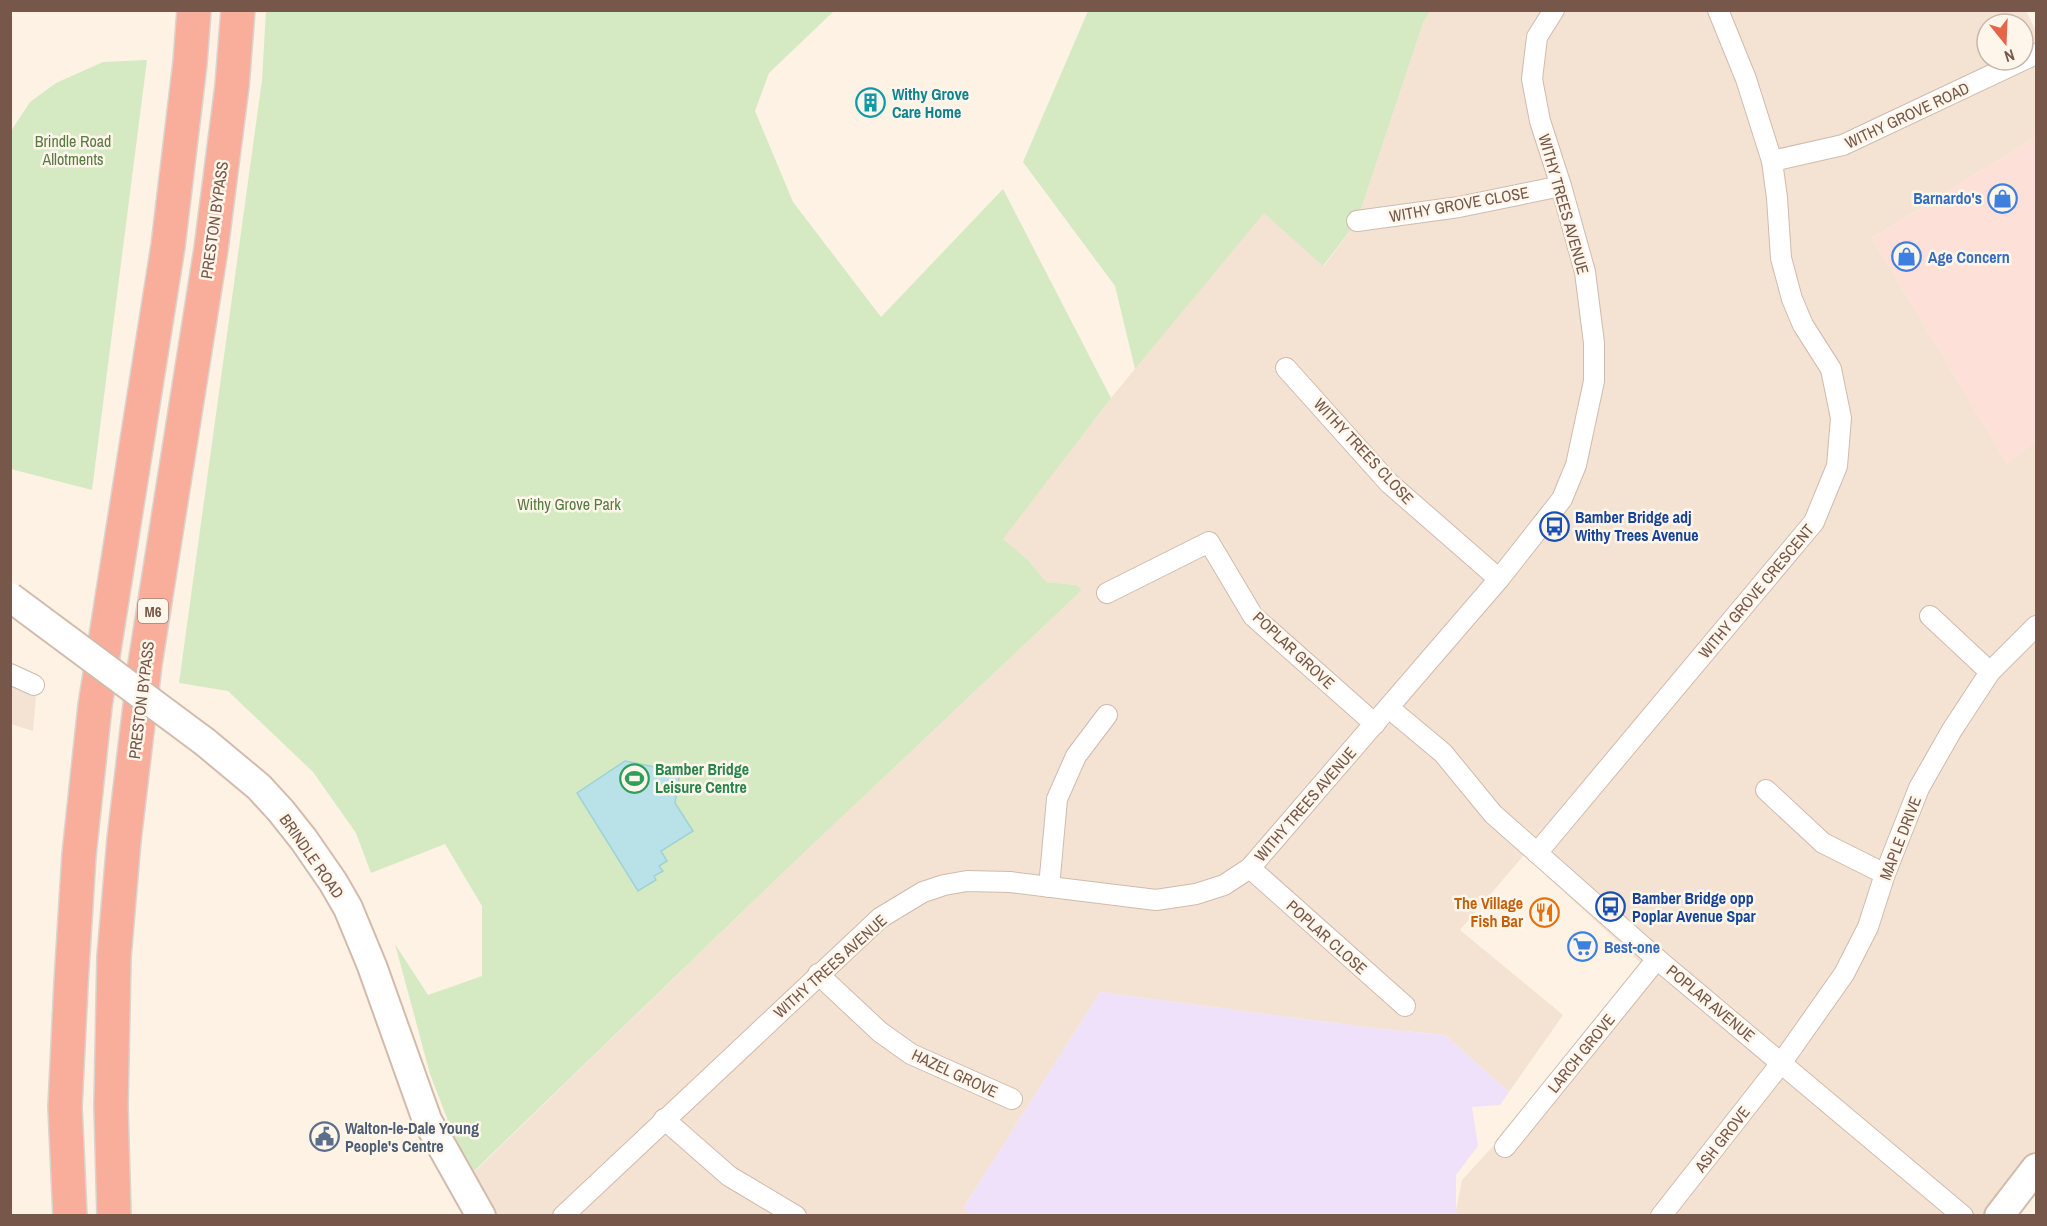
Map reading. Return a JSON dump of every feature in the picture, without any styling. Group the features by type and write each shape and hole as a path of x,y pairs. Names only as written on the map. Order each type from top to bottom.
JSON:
{"highway":[{"path":"70,1215 65,1107 76,902 86,785 96,694 168,246 194,10"},
{"name":"PRESTON BYPASS","path":"114,1215 111,1106 114,957 124,840 145,664 212,239 232,86 238,10"}],"street":[{"name":"WITHY TREES AVENUE","path":"563,1215 880,918 923,892 967,881 1010,882 1156,900 1224,885 1250,868 1499,579 1562,499 1576,465 1594,381 1594,343 1585,272 1540,121 1532,79 1537,37 1554,10"},
{"name":"WITHY GROVE CRESCENT","path":"1537,854 1814,522 1837,466 1841,418 1831,369 1803,326 1792,299 1781,258 1772,161 1746,79 1718,10"},
{"name":"WITHY GROVE ROAD","path":"1772,161 1843,145 2037,54"},
{"name":"WITHY GROVE CLOSE","path":"1357,221 1459,207 1561,186"},
{"name":"WITHY TREES CLOSE","path":"1286,368 1389,483 1499,579"},
{"name":"POPLAR GROVE","path":"1107,593 1209,542 1253,616 1375,724"},
{"name":"BRINDLE ROAD","path":"10,597 205,742 259,788 304,840 348,908 372,966 427,1120 481,1215"},
{"path":"1930,616 1990,672"},
{"name":"MAPLE DRIVE","path":"1782,1062 1844,974 1868,927 1885,874 1919,788 1952,730 1990,672 2037,626"},
{"path":"10,674 34,685"},
{"name":"POPLAR AVENUE","path":"1389,708 1443,753 1492,814 1537,854 1658,959 1963,1215"},
{"path":"1049,887 1058,799 1077,756 1107,715"},
{"path":"1766,790 1823,843 1885,874"},
{"name":"POPLAR CLOSE","path":"1250,868 1405,1005"},
{"name":"LARCH GROVE","path":"1505,1148 1658,959"},
{"name":"HAZEL GROVE","path":"818,974 880,1032 910,1054 1012,1099"},
{"name":"ASH GROVE","path":"1661,1215 1782,1062"},
{"path":"664,1119 729,1176 796,1215"},
{"path":"2000,1215 2037,1168"}],"shaded area":[{"path":"1430,11 2026,11 1975,12 1975,72 2035,72 2035,29 2036,137 1872,238 2007,463 2036,441 2036,1153 1986,1215 1458,1215 1456,1210 1462,1180 1507,1131 1642,964 1524,855 1460,930 1563,1015 1509,1092 1445,1035 1373,1028 1100,992 964,1207 967,1215 495,1215 483,1201 470,1176 772,883 1082,590 1075,585 1045,582 1028,560 1002,539 1111,398 1264,212 1324,266 1357,221 1423,23"},
{"path":"2036,137 2036,441 2007,464 1872,238"},
{"path":"10,682 36,696 33,731 11,724"},
{"path":"1100,992 1373,1028 1445,1035 1509,1092 1500,1105 1472,1107 1478,1146 1456,1175 1458,1215 967,1215 964,1207"}],"green space":[{"name":"Withy Grove Park","path":"266,11 834,11 769,73 755,111 793,202 881,317 1003,189 1111,398 1003,539 1028,560 1046,582 1076,585 1082,590 772,883 469,1176 430,1074 395,944 428,995 482,976 482,906 445,844 371,873 356,833 313,772 228,691 179,683 262,80"},
{"path":"1088,11 1430,11 1423,23 1357,221 1323,266 1264,213 1135,369 1115,286 1023,162"},
{"name":"Brindle Road Allotments","path":"147,60 92,490 11,469 11,131 30,102 56,83 103,62"}],"water":[{"path":"625,761 680,772 675,803 693,831 661,851 667,861 659,866 663,871 654,876 656,880 638,891 577,793"}],"place":[{"name":"Withy Grove Care Home","path":"871,103"},
{"name":"Barnardo's","path":"2003,198"},
{"name":"Age Concern","path":"1907,257"},
{"name":"Bamber Bridge adj Withy Trees Avenue","path":"1554,526"},
{"name":"Bamber Bridge Leisure Centre","path":"634,778"},
{"name":"Bamber Bridge opp Poplar Avenue Spar","path":"1611,907"},
{"name":"The Village Fish Bar","path":"1544,912"},
{"name":"Best-one","path":"1583,947"},
{"name":"Walton-le-Dale Young People's Centre","path":"324,1137"}]}
